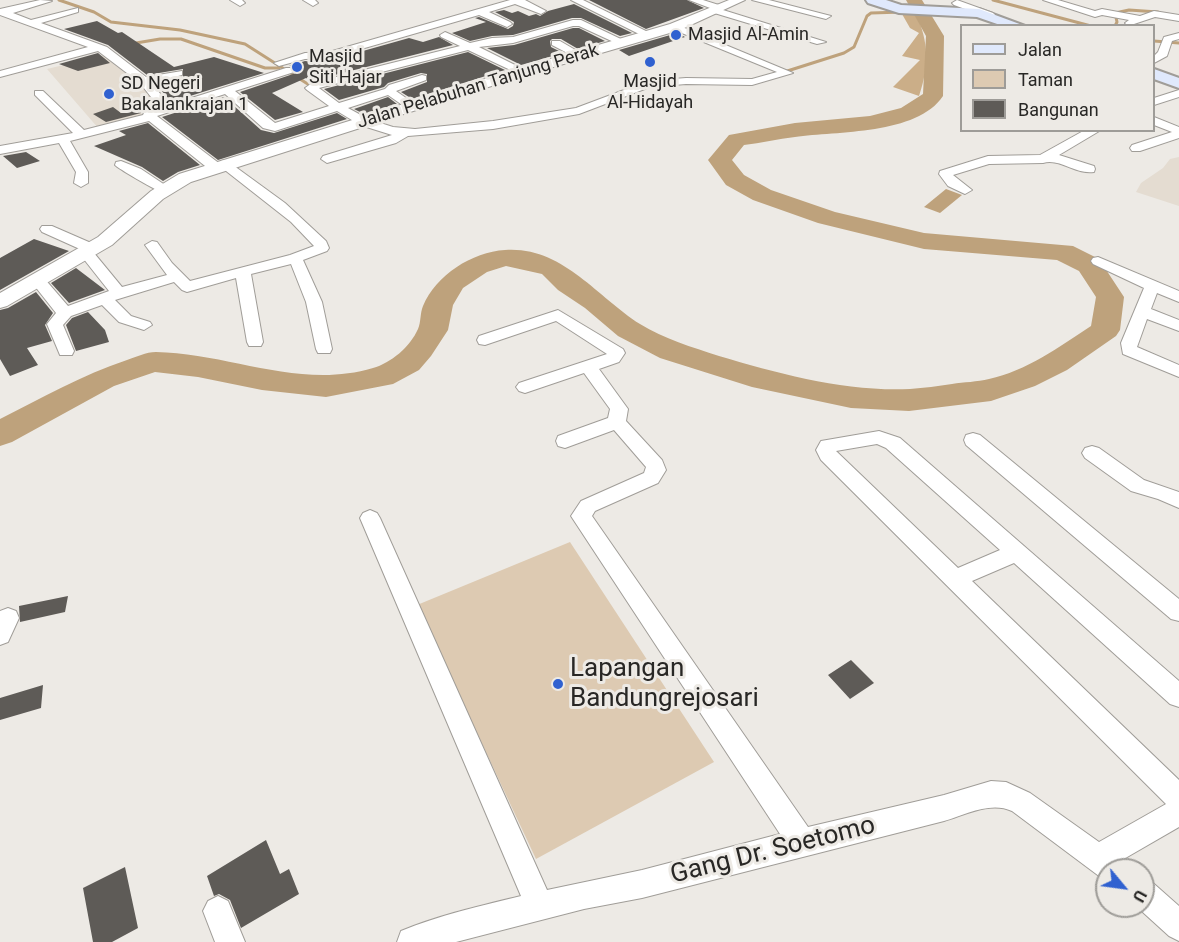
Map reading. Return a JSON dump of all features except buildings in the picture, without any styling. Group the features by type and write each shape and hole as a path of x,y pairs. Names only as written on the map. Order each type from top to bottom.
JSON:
{"main road":[{"path":"873,0 906,9 952,6 990,15 1013,24"},
{"path":"1155,74 1179,82"}],"street":[{"path":"576,0 617,20 632,43"},
{"path":"694,0 821,42"},
{"name":"Jalan Pelabuhan Tanjung Perak","path":"0,302 118,232 164,189 185,178 521,72 632,43 739,0"},
{"path":"757,0 826,16"},
{"path":"1048,0 1095,14 1112,14 1140,19"},
{"path":"2,12 47,1"},
{"path":"298,76 305,56 330,55 517,1 541,11"},
{"path":"31,23 75,10"},
{"path":"478,11 507,24"},
{"path":"2,12 99,47 144,81 157,98 150,116"},
{"path":"1127,24 1154,14 1179,18"},
{"path":"592,28 617,20"},
{"path":"0,150 82,135 228,91 298,76 471,47 498,40 521,38 573,23 632,43"},
{"path":"298,76 338,105 369,121 404,133 493,125 579,111 648,84 686,81 752,82 784,71 675,27"},
{"path":"446,35 521,72"},
{"path":"1155,59 1163,54 1167,43 1179,36"},
{"path":"1156,38 1167,43"},
{"path":"556,43 579,55"},
{"path":"0,74 99,47"},
{"path":"144,81 178,73"},
{"path":"274,127 338,105 389,91 393,87 422,78"},
{"path":"228,91 267,125 301,142"},
{"path":"389,91 412,107"},
{"path":"39,93 82,135"},
{"path":"1155,102 1179,93"},
{"path":"150,116 320,240 323,246 320,250 295,258 190,287 185,286 176,277 152,245"},
{"path":"1155,121 1179,133"},
{"path":"965,190 953,183 945,174 981,161 1043,159 1092,132"},
{"path":"327,159 392,140 404,133"},
{"path":"1136,148 1179,133"},
{"path":"63,139 82,172 81,183"},
{"path":"1050,156 1089,169"},
{"path":"121,165 127,165 164,189"},
{"path":"47,229 89,251 125,319 144,325"},
{"path":"295,258 308,280 322,328 324,349"},
{"path":"1098,261 1179,297"},
{"path":"243,273 255,342"},
{"path":"66,351 55,324 65,313 176,277"},
{"path":"38,280 65,313"},
{"path":"1152,286 1129,343 1129,350 1179,371"},
{"path":"1143,312 1179,326"},
{"path":"485,340 558,315 617,353 613,358 525,387"},
{"path":"588,366 620,409 617,422"},
{"path":"565,441 617,422"},
{"path":"617,422 655,465 655,475 588,506 581,516 802,842"},
{"path":"1179,696 887,439 879,437 828,446 826,450 828,455 1179,798"},
{"path":"973,440 1179,612"},
{"path":"1092,453 1138,486 1164,493 1179,501"},
{"path":"370,518 540,907"},
{"path":"955,579 1017,552"},
{"name":"Gang Dr. Soetomo","path":"412,942 445,930 584,895 642,884 944,808 991,794 1006,795 1021,802 1098,858"},
{"path":"1114,858 1179,812"},
{"path":"1155,904 1179,926"},
{"path":"218,911 230,942"}],"shaded area":[{"path":"902,14 916,14 923,35 926,65 919,96 893,87 920,60 902,56 919,33 910,28"},
{"name":"SD Negeri Bakalankrajan 1","path":"105,55 147,90 151,97 148,109 140,111 144,118 99,129 47,69"},
{"path":"1179,157 1179,206 1136,192 1141,183 1163,168 1170,159"},
{"path":"946,189 962,195 940,213 924,207"}],"green space":[{"name":"Lapangan Bandungrejosari","path":"570,542 714,762 536,859 417,605"}],"waterway":[{"path":"59,0 94,12 111,22 180,30 245,44 314,88"},
{"path":"0,434 103,379 153,362 198,367 262,380 326,386 382,377 408,363 420,349 433,330 438,305 452,283 477,266 505,258 535,262 552,268 568,284 595,302 629,330 671,351 752,377 851,397 909,400 991,390 1024,379 1056,363 1105,330 1110,297 1089,265 1063,252 924,241 827,218 762,195 735,180 720,160 737,140 795,130 870,123 909,113 933,96 935,36 914,0"},
{"path":"993,0 1083,24"},
{"path":"1116,24 1115,13 1129,10 1158,12"},
{"path":"781,73 844,53 854,47 867,16 871,13 903,12"},
{"path":"130,44 160,39 181,39 265,68 279,68"},
{"path":"1155,41 1179,43"}],"place":[{"name":"Masjid Al-Amin","path":"676,35"},
{"name":"Masjid Al-Hidayah","path":"650,62"},
{"name":"Masjid Siti Hajar","path":"297,67"},
{"name":"SD Negeri Bakalankrajan 1","path":"109,94"},
{"name":"Lapangan Bandungrejosari","path":"558,684"}]}
